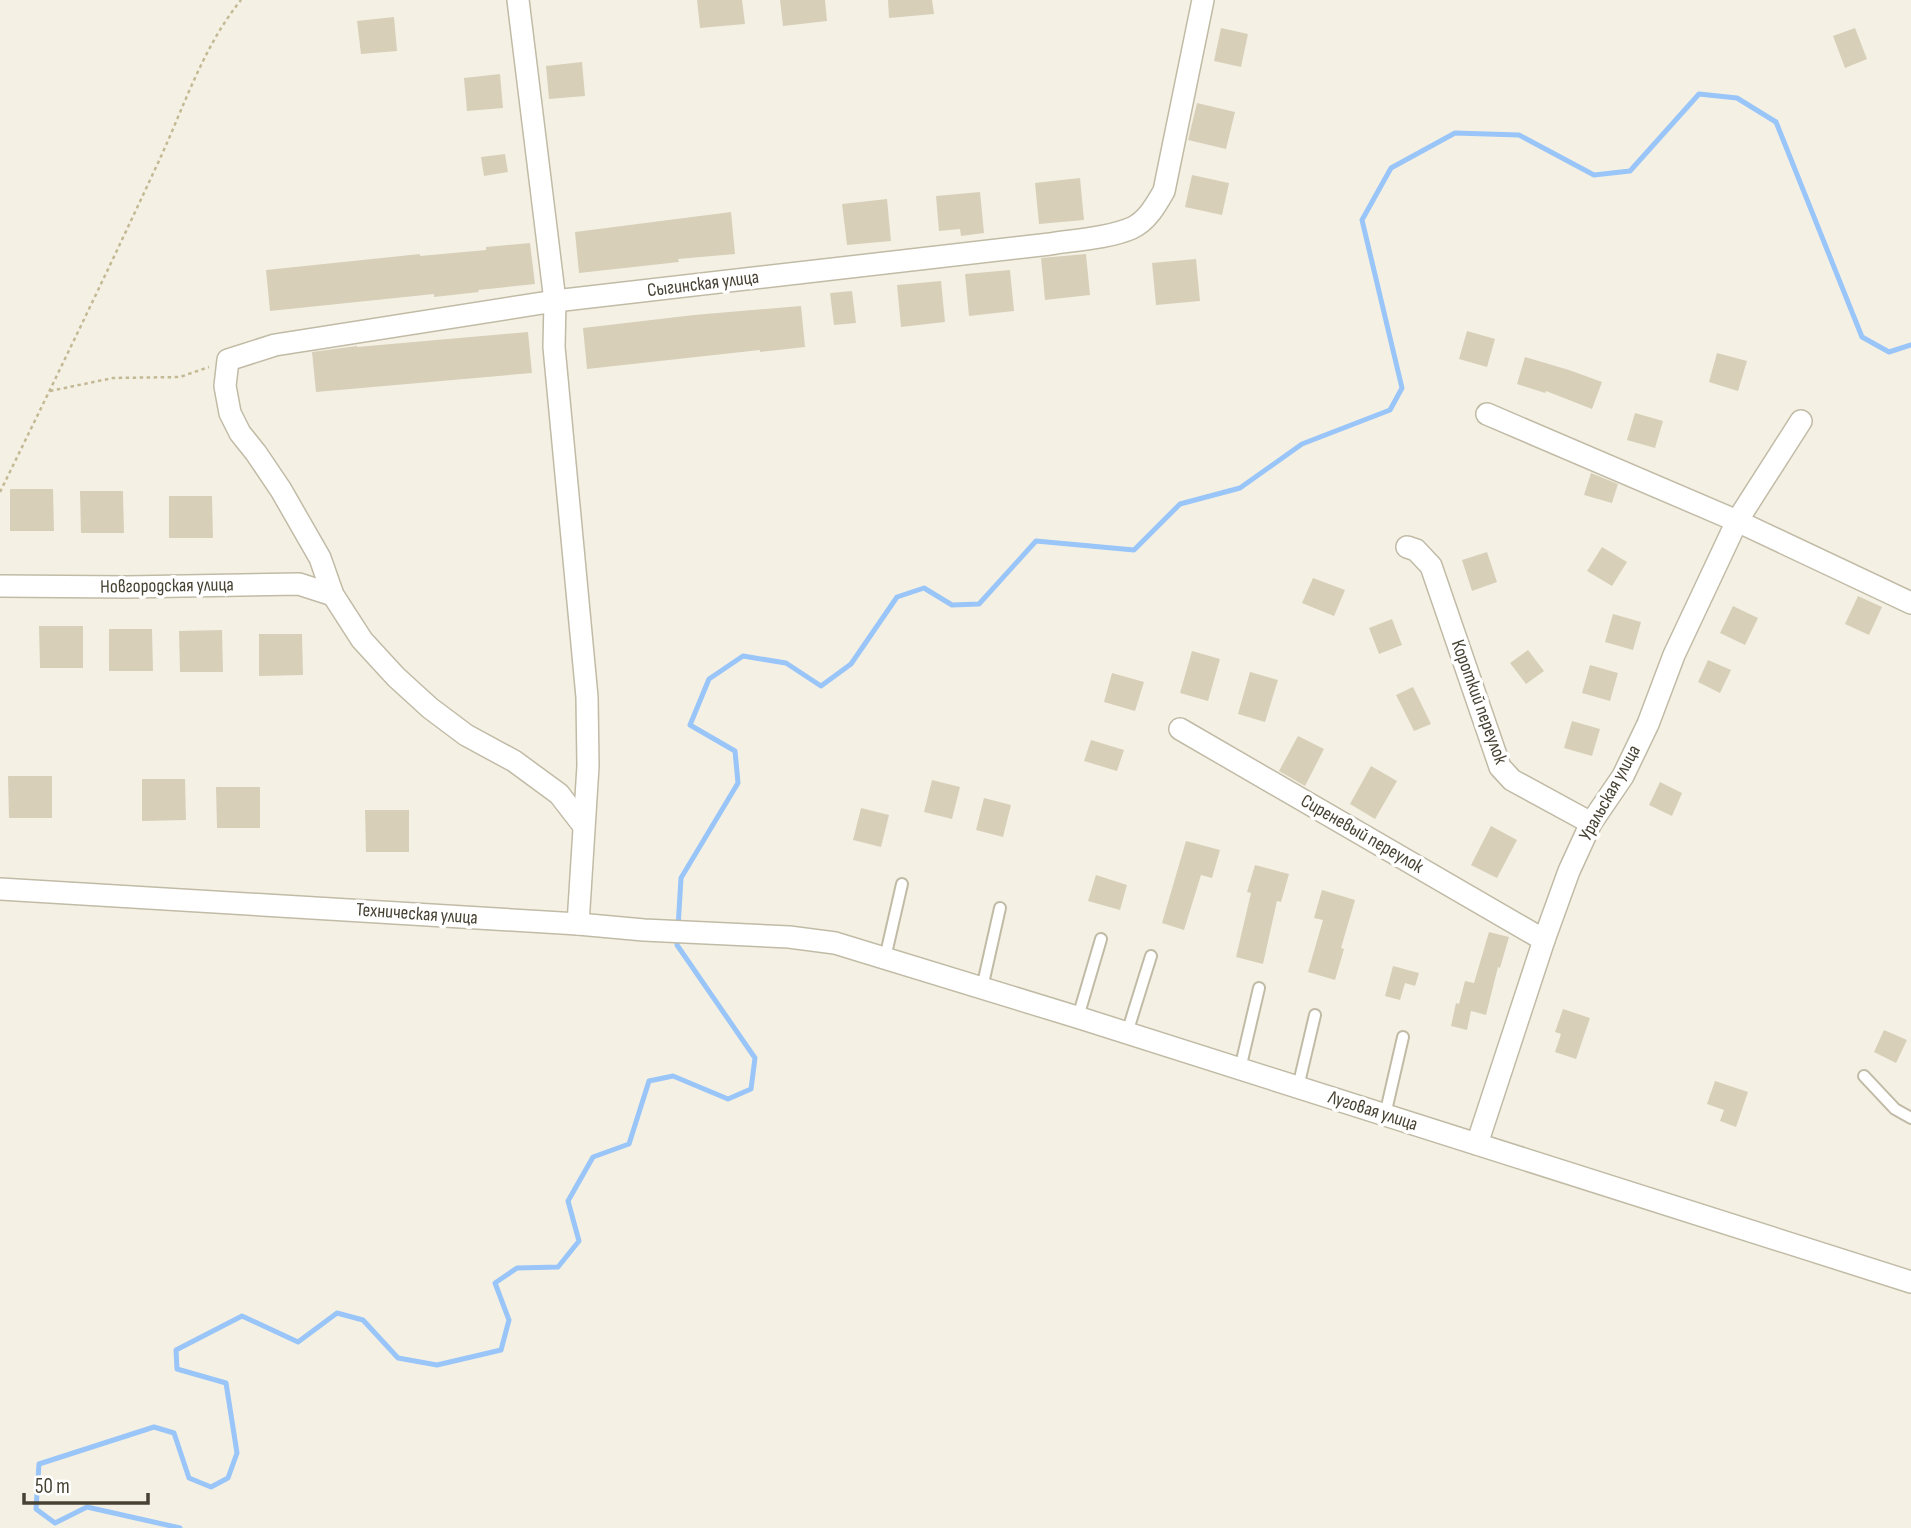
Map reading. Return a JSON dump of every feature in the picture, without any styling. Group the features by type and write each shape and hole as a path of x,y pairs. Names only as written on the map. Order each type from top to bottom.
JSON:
{"street":[{"path":"518,0 555,301 554,347 587,697 588,766 578,924"},
{"name":"Сыгинская улица","path":"228,360 275,345 555,301 1050,244 1133,227 1152,211 1164,191 1203,0"},
{"path":"228,360 225,386 230,413 240,433 275,481 320,558 333,595 362,640 396,677 430,708 466,735 538,777 559,794 583,825"},
{"path":"1487,414 1737,521 1911,603"},
{"name":"Уральская улица","path":"1477,1144 1569,871 1591,823 1623,776 1648,724 1674,655 1737,521 1801,421"},
{"name":"Короткий переулок","path":"1406,547 1416,550 1431,566 1500,767 1512,780 1591,823"},
{"name":"Новгородская улица","path":"0,586 299,584 333,595"},
{"name":"Сиреневый переулок","path":"1180,729 1544,940"},
{"name":"Техническая улица","path":"0,889 789,937 835,943"},
{"name":"Луговая улица","path":"835,943 1078,1017 1911,1282"}],"lane":[{"path":"885,958 902,884"},
{"path":"982,988 1000,908"},
{"path":"1078,1017 1101,939"},
{"path":"1127,1033 1151,956"},
{"path":"1240,1069 1259,988"},
{"path":"1298,1087 1315,1015"},
{"path":"1385,1115 1403,1037"},
{"path":"1864,1076 1895,1109 1911,1118"}],"path":[{"path":"0,492 158,163 196,76 227,18 242,0"},
{"path":"49,391 113,378 180,377 228,360"}],"building":[{"path":"697,0 742,0 745,24 700,28"},
{"path":"780,0 825,0 827,21 783,26"},
{"path":"888,0 932,0 934,14 889,18"},
{"path":"394,17 397,51 361,54 357,21"},
{"path":"1221,28 1248,34 1241,67 1214,61"},
{"path":"1855,28 1867,59 1845,68 1833,36"},
{"path":"582,62 585,96 549,99 546,66"},
{"path":"500,74 503,108 467,111 464,78"},
{"path":"1197,103 1235,112 1226,149 1188,140"},
{"path":"505,154 508,172 484,176 481,157"},
{"path":"1192,175 1229,183 1222,215 1185,207"},
{"path":"1080,178 1084,220 1039,224 1035,183"},
{"path":"980,192 984,233 961,236 960,229 939,231 936,196"},
{"path":"887,199 891,241 847,245 842,204"},
{"path":"731,212 735,254 579,273 575,232"},
{"path":"530,243 535,284 434,297 434,294 270,311 266,270 486,250 486,247"},
{"path":"1086,254 1090,295 1045,300 1041,258"},
{"path":"1196,259 1200,301 1156,305 1152,263"},
{"path":"1010,270 1014,311 969,316 965,274"},
{"path":"941,281 945,322 901,327 897,285"},
{"path":"852,291 856,323 834,325 830,293"},
{"path":"801,306 805,347 587,369 583,328"},
{"path":"1467,331 1495,339 1487,367 1459,359"},
{"path":"528,332 532,373 316,392 312,352"},
{"path":"1717,353 1747,361 1738,391 1709,382"},
{"path":"1525,357 1602,382 1592,409 1546,391 1545,393 1517,384"},
{"path":"1635,413 1663,421 1655,448 1627,440"},
{"path":"1591,473 1618,484 1612,503 1584,495"},
{"path":"10,489 53,489 54,531 10,531"},
{"path":"80,491 123,491 124,533 81,533"},
{"path":"169,496 212,496 213,538 169,538"},
{"path":"1602,547 1627,562 1612,586 1587,571"},
{"path":"1487,552 1497,582 1472,591 1462,560"},
{"path":"1313,578 1345,590 1334,616 1302,603"},
{"path":"1858,596 1882,607 1869,635 1845,624"},
{"path":"1733,606 1758,618 1745,645 1720,633"},
{"path":"1613,614 1641,622 1633,650 1605,642"},
{"path":"1392,619 1402,645 1379,654 1369,628"},
{"path":"39,626 83,626 83,668 40,668"},
{"path":"109,629 152,629 153,671 109,671"},
{"path":"222,630 223,672 180,672 179,631"},
{"path":"259,634 302,634 303,675 259,676"},
{"path":"1528,650 1544,671 1526,684 1510,663"},
{"path":"1192,651 1220,659 1208,701 1180,693"},
{"path":"1708,660 1731,670 1720,693 1698,682"},
{"path":"1590,665 1618,673 1610,701 1582,693"},
{"path":"1250,672 1278,680 1265,722 1238,714"},
{"path":"1112,673 1144,682 1135,711 1104,702"},
{"path":"1413,687 1431,724 1414,731 1396,695"},
{"path":"1572,721 1600,729 1592,756 1564,748"},
{"path":"1298,736 1324,749 1305,786 1279,771"},
{"path":"1091,740 1124,750 1117,771 1084,761"},
{"path":"1371,766 1397,781 1375,819 1350,804"},
{"path":"8,776 52,776 52,818 9,818"},
{"path":"142,779 185,779 186,820 142,821"},
{"path":"932,780 960,787 952,819 924,812"},
{"path":"1660,782 1682,793 1672,816 1649,805"},
{"path":"216,787 260,787 260,828 217,828"},
{"path":"984,798 1011,805 1003,837 976,830"},
{"path":"861,808 889,815 881,847 853,840"},
{"path":"365,810 409,810 409,852 366,852"},
{"path":"1491,826 1517,840 1497,878 1471,865"},
{"path":"1186,841 1220,850 1212,878 1201,875 1184,930 1162,923"},
{"path":"1255,865 1289,874 1281,902 1277,901 1263,964 1236,957 1251,893 1247,892"},
{"path":"1096,875 1127,885 1120,910 1088,901"},
{"path":"1322,890 1355,900 1335,980 1308,972 1323,920 1314,918"},
{"path":"1489,932 1509,937 1486,1015 1471,1011 1467,1030 1451,1026 1465,981 1474,983"},
{"path":"1393,966 1419,973 1415,986 1405,983 1400,1000 1385,996"},
{"path":"1563,1009 1590,1018 1576,1059 1555,1052 1561,1034 1555,1032"},
{"path":"1884,1030 1907,1040 1896,1063 1874,1052"},
{"path":"1715,1081 1748,1092 1736,1127 1720,1121 1724,1110 1707,1104"}],"waterway":[{"path":"678,928 681,878 738,783 735,751 690,725 709,679 743,656 786,663 821,686 851,664 897,597 924,588 952,605 979,604 1036,541 1134,550 1180,504 1240,488 1302,444 1390,410 1402,388 1362,220 1391,168 1455,133 1519,135 1594,175 1630,171 1699,94 1737,98 1776,122 1862,337 1889,352 1911,345"},
{"path":"180,1528 87,1507 55,1523 36,1509 39,1464 154,1427 174,1433 189,1478 211,1487 228,1478 237,1453 226,1383 177,1369 176,1350 242,1316 298,1342 337,1313 363,1320 398,1358 437,1365 501,1350 509,1320 495,1283 517,1268 558,1267 579,1241 568,1201 593,1157 629,1144 649,1081 673,1076 728,1099 751,1089 755,1058 677,945 678,938"}]}
